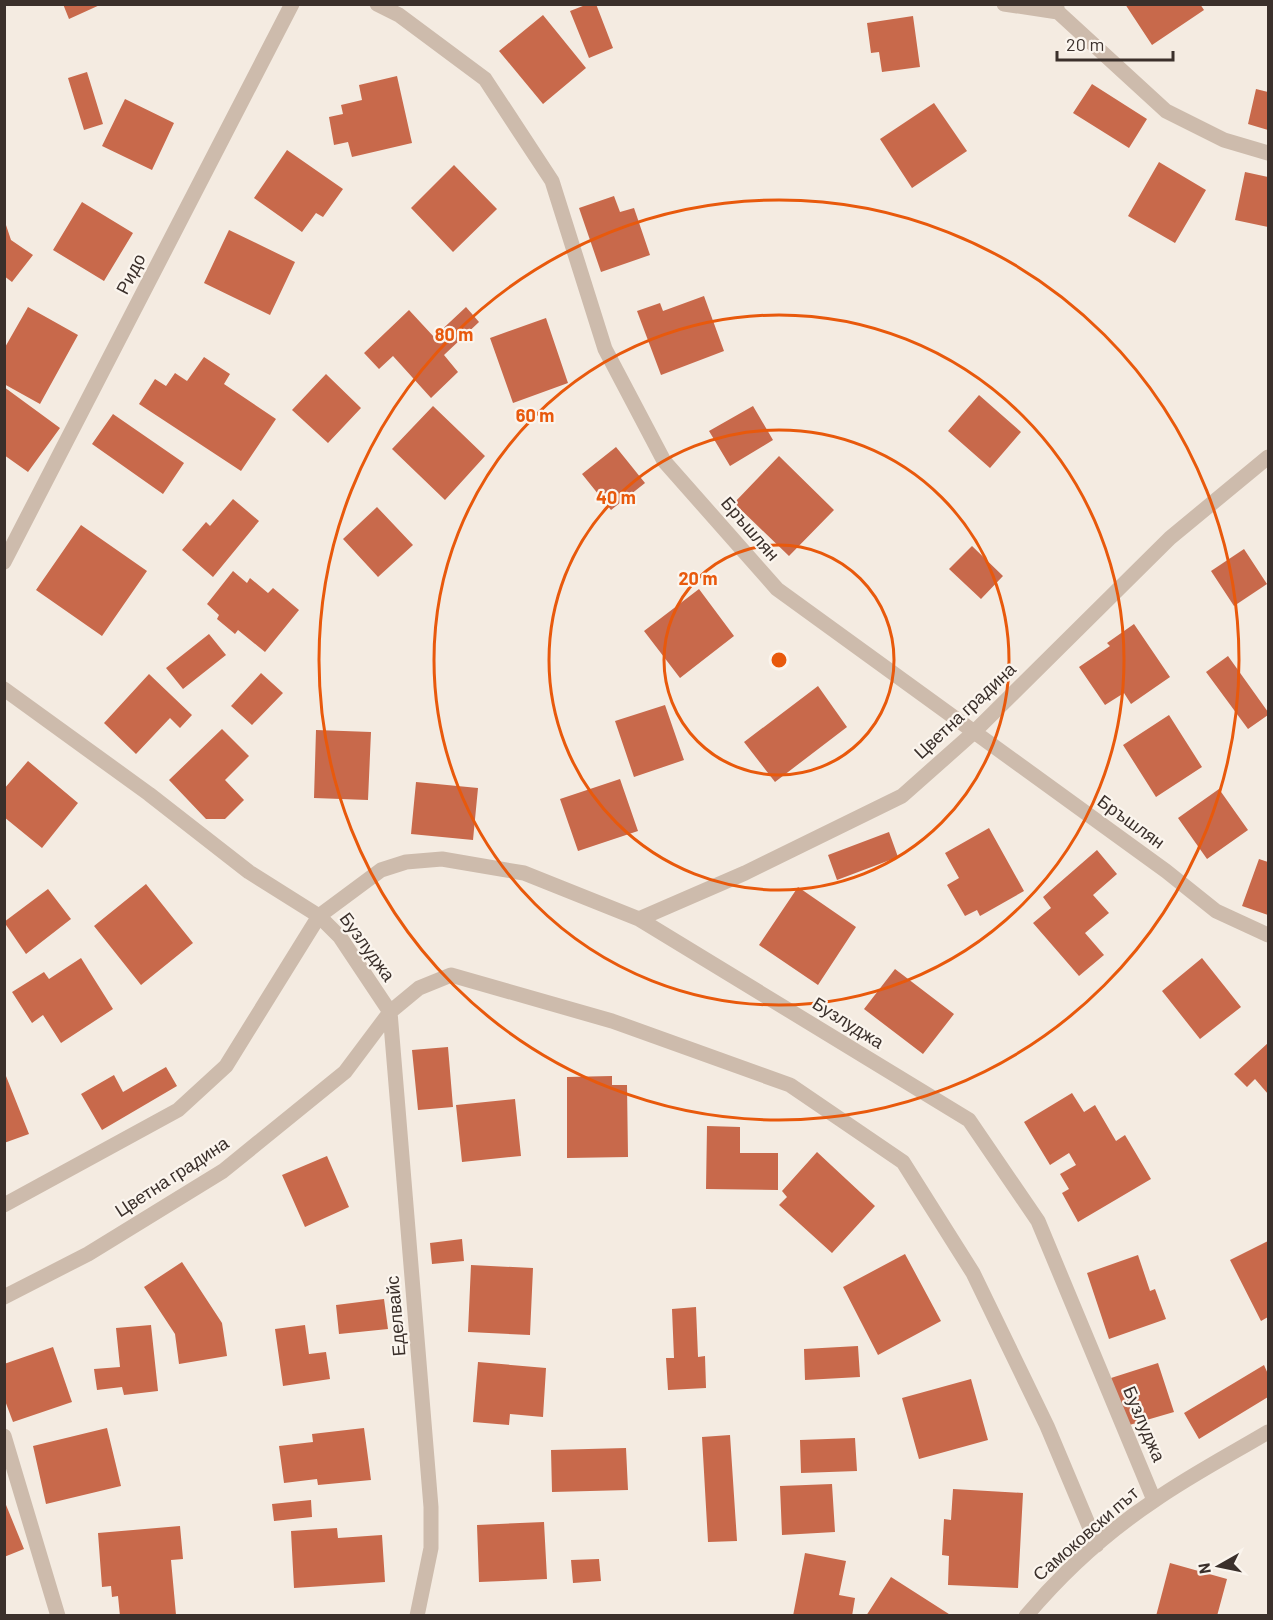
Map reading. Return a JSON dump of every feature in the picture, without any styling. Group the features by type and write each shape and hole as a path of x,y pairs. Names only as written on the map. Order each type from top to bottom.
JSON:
{"street":[{"name":"Ридо","path":"4,562 292,4"},
{"name":"Бръшлян","path":"377,4 399,15 485,79 552,181 605,349 664,461 777,589 1166,871 1216,911 1269,934"},
{"path":"1004,4 1057,8 1166,111 1224,140 1269,153"},
{"name":"Цветна градина","path":"639,919 745,873 902,796 973,733 1170,538 1269,457"},
{"name":"Бузлуджа","path":"4,688 149,794 249,872 320,916 340,937 390,1012 419,988 451,975 612,1021 790,1085 903,1162 973,1273 1047,1426 1097,1545"},
{"name":"Бузлуджа","path":"4,1205 178,1110 226,1065 320,916 381,870 406,862 442,859 524,873 639,919 969,1120 1038,1221 1154,1500"},
{"name":"Цветна градина","path":"4,1297 88,1254 223,1171 345,1072 390,1012"},
{"name":"Еделвайс","path":"390,1012 431,1507 431,1548 417,1616"},
{"name":"Самоковски път","path":"1026,1616 1051,1587 1097,1545 1154,1500 1269,1432"},
{"path":"4,1436 58,1616"}],"building":[{"path":"63,4 102,4 69,19"},
{"path":"588,4 596,4 613,48 589,58 570,11"},
{"path":"1125,4 1200,4 1204,10 1152,45"},
{"path":"543,15 586,68 543,104 499,51"},
{"path":"913,16 920,67 882,72 879,52 871,53 867,23"},
{"path":"87,72 103,124 84,130 68,78"},
{"path":"397,76 412,143 352,157 348,142 334,145 329,117 343,114 341,105 362,100 359,85"},
{"path":"1092,84 1147,119 1129,148 1073,113"},
{"path":"1256,89 1268,92 1268,130 1248,124"},
{"path":"125,99 174,123 152,170 102,146"},
{"path":"934,103 967,151 912,188 880,139"},
{"path":"287,150 343,189 323,217 316,213 302,232 254,198"},
{"path":"1159,162 1206,190 1175,243 1128,216"},
{"path":"454,165 497,209 453,252 411,208"},
{"path":"1245,172 1268,177 1268,227 1235,220"},
{"path":"614,196 620,212 634,208 650,255 601,272 579,208"},
{"path":"82,202 133,233 104,281 53,250"},
{"path":"5,222 11,240 33,255 12,282 4,276"},
{"path":"229,230 295,262 270,315 204,283"},
{"path":"704,296 724,351 661,375 637,311 660,303 663,311"},
{"path":"28,307 78,335 40,404 4,384 4,349"},
{"path":"466,307 479,322 444,355 458,372 431,398 393,356 379,369 364,353 409,310 434,337"},
{"path":"546,318 568,383 513,403 490,338"},
{"path":"204,357 230,374 224,384 276,419 241,471 139,404 155,379 166,386 175,373 187,381"},
{"path":"326,374 361,408 328,443 292,410"},
{"path":"4,387 60,428 28,472 4,455"},
{"path":"979,395 1021,432 990,468 948,431"},
{"path":"433,406 485,456 445,500 392,449"},
{"path":"753,406 773,440 730,466 709,431"},
{"path":"113,414 184,463 163,494 92,444"},
{"path":"616,447 645,483 611,510 582,474"},
{"path":"779,456 834,510 789,556 734,503"},
{"path":"233,499 259,521 213,577 182,550 206,522 210,526"},
{"path":"377,507 413,545 378,577 343,539"},
{"path":"81,525 147,571 102,636 36,590"},
{"path":"972,546 1003,576 981,599 949,569"},
{"path":"1244,549 1267,584 1234,606 1211,571"},
{"path":"233,571 247,583 250,578 268,593 273,588 299,610 265,652 238,630 235,634 217,619 219,615 207,604"},
{"path":"699,589 734,636 680,678 644,631"},
{"path":"1134,624 1170,677 1131,704 1124,693 1105,705 1079,667 1110,646 1107,643"},
{"path":"209,634 226,655 183,689 166,668"},
{"path":"1228,656 1268,712 1268,715 1248,729 1206,672"},
{"path":"261,673 283,693 252,725 231,706"},
{"path":"149,674 192,715 180,728 170,718 136,754 104,723"},
{"path":"818,686 847,727 775,782 744,742"},
{"path":"665,705 684,760 634,777 615,721"},
{"path":"1169,715 1202,767 1156,797 1123,745"},
{"path":"222,729 249,756 225,780 244,800 225,819 206,819 169,780"},
{"path":"316,730 371,732 368,800 314,798"},
{"path":"28,761 78,803 42,848 4,817 4,789"},
{"path":"620,779 638,831 578,851 560,799"},
{"path":"416,782 478,788 473,840 411,834"},
{"path":"1219,789 1248,830 1207,859 1178,818"},
{"path":"989,828 1024,891 980,916 977,910 965,916 947,885 959,878 945,853"},
{"path":"889,832 898,857 837,880 828,855"},
{"path":"1097,850 1117,874 1093,895 1109,913 1085,933 1104,955 1079,976 1033,923 1051,908 1043,897"},
{"path":"1259,859 1268,862 1268,915 1242,906"},
{"path":"146,884 193,943 141,985 94,926"},
{"path":"798,887 856,927 818,985 759,945"},
{"path":"48,889 71,919 26,954 4,922"},
{"path":"81,958 113,1009 61,1043 43,1015 32,1023 12,992 44,972 49,979"},
{"path":"1202,958 1241,1007 1200,1039 1162,991"},
{"path":"895,969 954,1014 923,1054 864,1009"},
{"path":"1268,1043 1268,1094 1255,1079 1247,1087 1234,1074"},
{"path":"448,1047 453,1107 418,1110 412,1050"},
{"path":"166,1067 177,1086 102,1130 81,1094 114,1075 123,1092"},
{"path":"4,1071 29,1134 4,1143"},
{"path":"612,1076 612,1085 627,1085 628,1157 567,1158 567,1077"},
{"path":"1072,1093 1084,1112 1095,1105 1116,1141 1125,1135 1151,1179 1078,1222 1062,1193 1069,1189 1060,1174 1076,1165 1069,1153 1050,1165 1024,1122"},
{"path":"515,1099 521,1156 462,1162 456,1105"},
{"path":"707,1126 740,1127 740,1153 778,1153 778,1190 706,1189"},
{"path":"817,1152 875,1206 832,1253 779,1205 787,1197 782,1191"},
{"path":"327,1156 349,1207 305,1227 282,1175"},
{"path":"462,1239 464,1261 432,1264 430,1243"},
{"path":"1268,1241 1268,1317 1261,1321 1230,1260"},
{"path":"905,1254 941,1321 878,1355 843,1287"},
{"path":"1138,1255 1150,1291 1155,1289 1166,1319 1109,1339 1087,1273"},
{"path":"182,1262 222,1323 227,1356 179,1364 175,1334 144,1287"},
{"path":"471,1265 533,1268 530,1335 468,1332"},
{"path":"384,1299 388,1329 339,1334 336,1305"},
{"path":"696,1307 698,1357 705,1356 706,1388 668,1390 666,1358 674,1358 672,1309"},
{"path":"151,1325 158,1391 124,1395 122,1387 97,1390 94,1369 120,1367 116,1328"},
{"path":"305,1325 309,1354 326,1352 330,1379 283,1386 275,1329"},
{"path":"858,1346 860,1377 805,1380 804,1349"},
{"path":"53,1347 72,1402 13,1422 4,1398 4,1364"},
{"path":"478,1362 546,1368 543,1417 510,1414 509,1425 473,1422"},
{"path":"1158,1363 1174,1412 1126,1426 1111,1378"},
{"path":"1264,1365 1268,1374 1268,1397 1199,1439 1184,1413"},
{"path":"971,1379 988,1440 919,1459 902,1398"},
{"path":"107,1428 121,1486 46,1504 33,1446"},
{"path":"364,1428 371,1480 318,1485 317,1479 284,1483 279,1446 313,1442 312,1434"},
{"path":"730,1435 737,1541 708,1542 702,1437"},
{"path":"855,1438 857,1471 801,1473 800,1440"},
{"path":"626,1448 628,1490 552,1492 551,1450"},
{"path":"832,1484 835,1532 782,1535 780,1486"},
{"path":"953,1489 1023,1493 1018,1588 948,1585 949,1556 942,1555 944,1519 951,1520"},
{"path":"4,1500 24,1549 4,1557"},
{"path":"311,1500 312,1517 274,1521 272,1504"},
{"path":"544,1522 547,1579 479,1582 477,1525"},
{"path":"180,1526 183,1559 171,1560 176,1615 120,1616 118,1596 112,1597 111,1586 102,1587 98,1533"},
{"path":"337,1528 338,1538 382,1535 385,1582 294,1588 291,1531"},
{"path":"805,1553 846,1561 839,1595 855,1598 852,1616 793,1616"},
{"path":"599,1559 601,1581 573,1583 571,1560"},
{"path":"1170,1563 1227,1579 1217,1616 1156,1616"},
{"path":"891,1577 952,1616 866,1616"}]}
